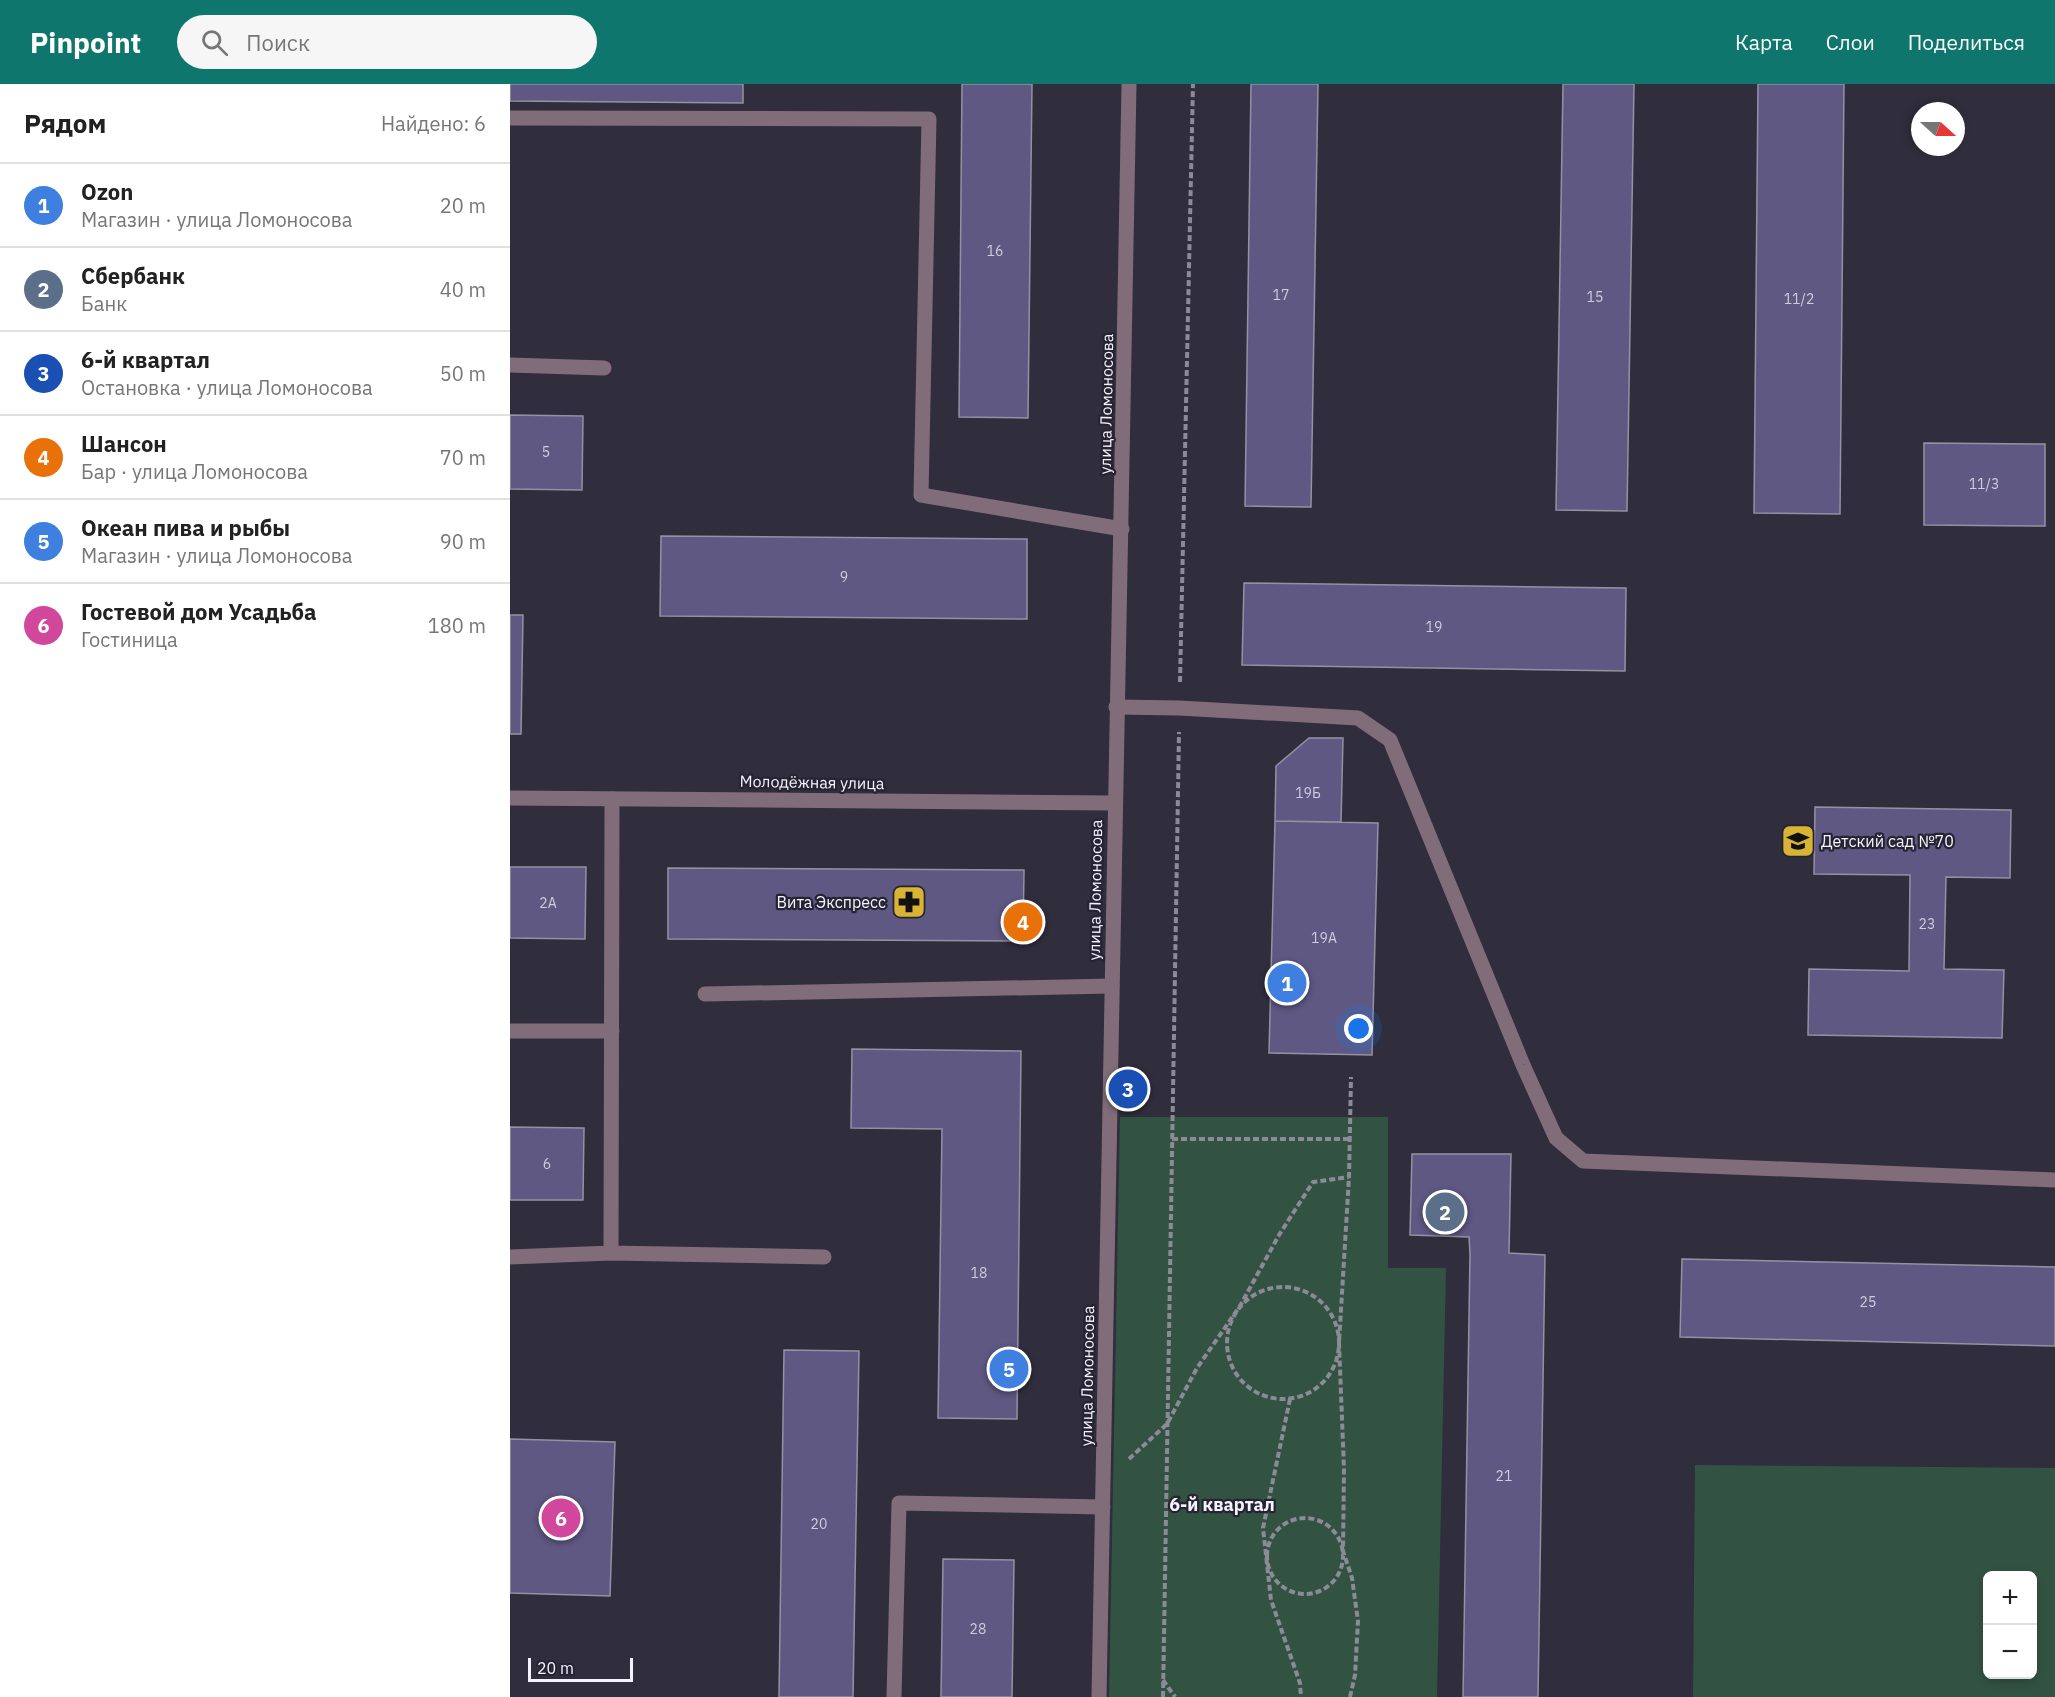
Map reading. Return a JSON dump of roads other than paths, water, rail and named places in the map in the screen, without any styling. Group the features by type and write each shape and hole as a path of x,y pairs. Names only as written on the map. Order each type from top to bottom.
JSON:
{"street":[{"name":"улица Ломоносова","path":"1099,1697 1129,84"},
{"path":"510,118 929,119 921,495 1122,529"},
{"path":"510,365 604,369"},
{"path":"1116,707 1179,708 1358,718 1390,740 1523,1065 1556,1138 1583,1161 2055,1180"},
{"name":"Молодёжная улица","path":"510,798 1114,803"},
{"path":"611,1253 612,799"},
{"path":"705,994 1112,986"},
{"path":"510,1031 612,1030"},
{"path":"510,1257 611,1253 824,1257"},
{"path":"894,1697 899,1503 1102,1507"}],"place":[{"name":"Детский сад №70","path":"1798,841"},
{"name":"Вита Экспресс","path":"909,902"},
{"name":"Шансон","path":"1023,922"},
{"name":"Ozon","path":"1287,983"},
{"name":"6-й квартал","path":"1128,1089"},
{"name":"Сбербанк","path":"1445,1212"},
{"name":"Океан пива и рыбы","path":"1009,1369"},
{"name":"Гостевой дом Усадьба","path":"561,1518"}],"district":[{"name":"6-й квартал","path":"1222,1504"}]}
